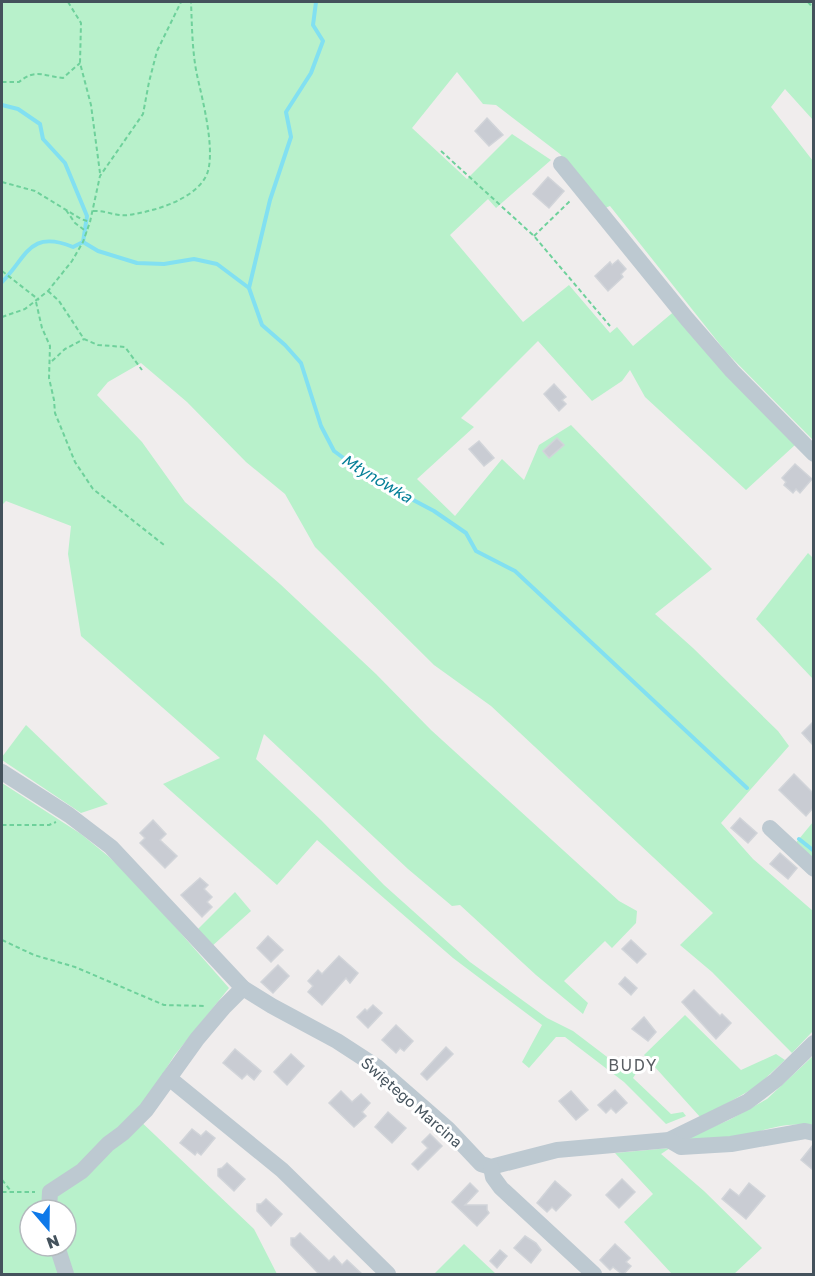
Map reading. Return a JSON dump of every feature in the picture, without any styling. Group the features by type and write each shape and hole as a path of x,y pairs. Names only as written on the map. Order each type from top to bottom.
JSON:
{"street":[{"path":"561,164 732,371 813,453"},
{"name":"Świętego Marcina","path":"2,772 69,815 111,847 243,988 337,1041 377,1067 448,1130 482,1164 491,1167"},
{"path":"770,828 813,869"},
{"path":"50,1198 50,1192 82,1171 146,1110 197,1039 243,988"},
{"path":"594,1275 501,1188 493,1177 491,1167 557,1150 669,1140 747,1102 776,1080 813,1043"},
{"path":"169,1078 282,1170 388,1275"},
{"path":"669,1140 681,1147 732,1144 805,1131 813,1133"},
{"path":"61,1258 66,1275"}],"path":[{"path":"2,317 25,309 39,300 72,261 87,232 100,176 91,105 80,63 81,23 68,2"},
{"path":"100,176 143,114 157,51 181,2"},
{"path":"92,211 100,210 114,216 153,211 171,204 205,179 210,166 209,148 205,106 195,59 192,2"},
{"path":"808,2 813,9"},
{"path":"2,82 19,82 29,74 39,73 63,78 80,63"},
{"path":"441,151 534,236 610,326"},
{"path":"2,182 34,191 90,222"},
{"path":"534,236 582,190"},
{"path":"66,210 75,223 87,232"},
{"path":"2,271 39,300"},
{"path":"48,291 59,301 84,339 98,345 125,347 142,370"},
{"path":"36,302 42,328 51,346 49,378 55,413 75,462 93,489 164,545"},
{"path":"51,363 65,349 84,339"},
{"path":"2,825 50,825 69,815"},
{"path":"2,940 34,955 75,967 164,1005 224,1007"},
{"path":"2,1180 12,1192"},
{"path":"2,1192 50,1192"}],"green space":[{"path":"2,2 813,2 813,120 785,89 771,107 813,161 813,440 726,352 610,206 605,208 560,154 496,105 483,104 457,72 412,128 467,179 512,134 551,160 496,208 488,199 450,235 523,322 569,285 610,333 617,327 633,346 677,309 795,445 746,490 645,397 630,370 622,381 592,401 538,341 461,418 474,427 417,479 455,516 502,459 524,480 539,445 571,425 712,569 655,614 778,731 789,746 721,823 753,859 813,911 813,1031 792,1053 712,972 680,945 713,913 491,706 434,665 315,547 285,494 246,462 187,402 141,363 108,382 97,395 142,442 185,502 280,584 376,674 431,730 619,901 637,911 636,923 612,948 605,941 564,981 588,1003 583,1014 536,975 460,905 452,906 408,869 264,734 256,759 321,820 384,885 470,962 547,1018 573,1031 619,1066 630,1058 640,1067 633,1078 671,1114 683,1112 686,1116 666,1124 624,1082 565,1037 556,1037 529,1068 522,1062 542,1025 453,958 317,840 277,885 163,784 220,758 81,636 68,554 71,526 6,501 2,505"},
{"path":"808,553 814,559 813,679 756,619"},
{"path":"26,725 108,804 81,813 2,760"},
{"path":"2,783 81,834 108,856 134,880 229,988 174,1056 136,1117 254,1229 277,1274 2,1274"},
{"path":"813,822 813,865 794,845"},
{"path":"235,892 251,911 211,947 196,931"},
{"path":"685,1015 741,1070 776,1054 785,1060 756,1087 701,1118 644,1055"},
{"path":"813,1056 813,1127 788,1125 688,1143 686,1138 729,1120 767,1099"},
{"path":"670,1148 661,1154 704,1191 762,1248 734,1274 672,1274 624,1222 653,1194 615,1153"},
{"path":"464,1244 496,1274 434,1274"}],"building":[{"path":"487,118 503,135 489,146 475,131"},
{"path":"548,177 564,191 549,208 533,194"},
{"path":"618,260 626,269 621,274 623,277 608,291 595,276 610,262 612,265"},
{"path":"554,384 566,397 562,400 566,404 559,411 544,394"},
{"path":"557,438 564,445 549,458 543,451"},
{"path":"479,441 494,458 484,466 469,449"},
{"path":"795,464 812,479 800,493 796,489 793,493 784,485 786,482 782,478"},
{"path":"813,722 813,745 802,733"},
{"path":"794,774 813,793 813,808 806,816 779,790"},
{"path":"740,818 757,833 748,843 731,828"},
{"path":"153,820 166,834 160,840 177,856 165,868 140,843 145,838 140,833"},
{"path":"780,853 797,868 788,879 770,864"},
{"path":"200,878 208,885 204,889 212,897 207,902 212,907 202,917 181,895"},
{"path":"268,936 283,950 271,962 257,948"},
{"path":"631,940 646,954 637,963 622,949"},
{"path":"339,956 358,973 350,983 346,978 322,1005 308,992 313,986 308,981 318,970 322,974"},
{"path":"278,965 289,976 273,993 261,982"},
{"path":"625,977 637,988 631,995 619,984"},
{"path":"694,990 720,1016 722,1014 731,1023 716,1039 682,1002"},
{"path":"373,1005 382,1013 368,1028 357,1017"},
{"path":"644,1017 656,1032 648,1041 632,1029"},
{"path":"396,1025 413,1041 404,1051 400,1048 396,1053 382,1040"},
{"path":"446,1047 453,1054 427,1080 421,1074"},
{"path":"235,1049 261,1071 254,1080 247,1074 242,1079 223,1063"},
{"path":"291,1054 304,1066 287,1085 274,1072"},
{"path":"615,1090 627,1103 616,1113 611,1108 606,1113 598,1105"},
{"path":"341,1091 352,1102 361,1094 370,1103 362,1112 366,1116 354,1127 329,1103"},
{"path":"571,1091 588,1110 576,1120 559,1101"},
{"path":"388,1112 406,1128 392,1143 375,1127"},
{"path":"192,1129 201,1136 206,1131 215,1138 201,1155 197,1152 195,1155 180,1143"},
{"path":"430,1134 442,1146 418,1170 412,1164 428,1148 422,1142"},
{"path":"813,1145 813,1170 801,1160"},
{"path":"227,1163 245,1179 234,1191 218,1176 218,1169"},
{"path":"622,1179 635,1192 619,1208 606,1195"},
{"path":"555,1181 571,1195 556,1211 552,1207 547,1212 537,1203"},
{"path":"470,1183 478,1191 465,1205 487,1205 489,1213 477,1226 452,1202"},
{"path":"749,1183 765,1196 746,1219 722,1199 730,1189 739,1196"},
{"path":"266,1199 282,1214 271,1226 257,1211 257,1204 261,1204"},
{"path":"300,1233 329,1261 334,1256 342,1265 347,1260 363,1275 320,1275 291,1245 291,1238 295,1238"},
{"path":"525,1236 536,1243 541,1250 531,1263 514,1248"},
{"path":"615,1244 630,1258 626,1262 631,1266 623,1275 613,1267 610,1270 600,1260"},
{"path":"500,1250 507,1256 497,1268 490,1261"}],"waterway":[{"path":"249,288 270,200 291,137 286,112 311,73 323,41 313,25 316,2"},
{"name":"Młynówka","path":"2,105 18,109 40,124 43,139 65,163 87,216 83,242 98,251 137,263 164,264 194,259 217,264 249,288 262,325 301,363 321,426 334,451 368,476 434,511 466,533 476,551 515,571 747,788"},
{"path":"2,282 30,248 38,244 47,241 73,247 83,242"},
{"name":"Młynówka","path":"799,839 814,851"}],"district":[{"name":"BUDY","path":"633,1065"}]}
